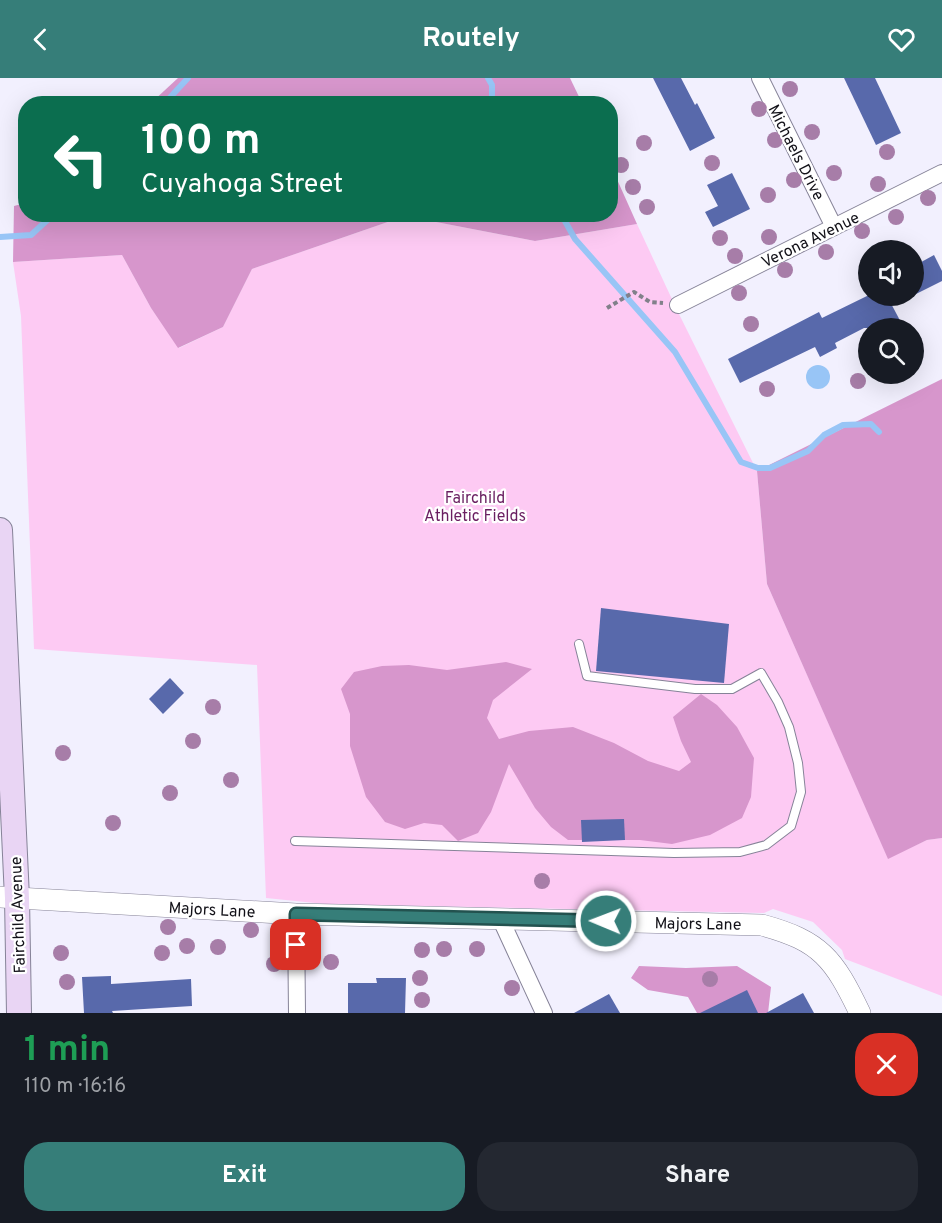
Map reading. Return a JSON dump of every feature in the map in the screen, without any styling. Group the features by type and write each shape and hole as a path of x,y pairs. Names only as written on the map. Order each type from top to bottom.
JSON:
{"main road":[{"name":"Fairchild Avenue","path":"0,530 9,897 19,1013"}],"street":[{"name":"Michaels Drive","path":"760,78 834,227"},
{"name":"Verona Avenue","path":"678,304 942,173"},
{"name":"Majors Lane","path":"9,897 296,914 762,925 788,932 816,947 836,969 860,1013"},
{"path":"296,914 297,1013"},
{"path":"501,920 544,1013"}],"lane":[{"path":"295,841 573,851 740,852 766,845 791,826 801,792 798,763 785,719 761,673 732,689 695,689 587,676 579,644"}],"path":[{"path":"607,308 633,292 650,302 678,304"}],"green space":[{"name":"Fairchild Athletic Fields","path":"388,222 436,222 535,241 637,224 757,471 767,584 888,858 927,840 942,838 942,996 845,959 842,950 813,922 773,909 764,913 325,904 266,898 257,665 34,649 21,316 13,262 122,255 151,308 179,348 223,327 252,269"}],"shaded area":[{"path":"178,78 570,78 579,96 159,96"},
{"path":"618,182 637,224 535,241 436,222 618,222"},
{"path":"18,205 18,222 388,222 252,269 223,327 178,348 151,308 122,255 13,262 14,206"},
{"path":"942,379 942,838 927,840 888,859 767,584 757,471"},
{"path":"506,662 532,669 493,700 487,718 499,739 529,731 573,727 614,743 648,761 679,771 691,762 673,717 701,694 717,705 737,727 754,758 751,797 742,818 710,835 672,844 640,840 568,840 551,827 535,808 509,764 491,812 478,833 458,841 442,825 424,823 405,829 385,822 366,797 350,746 350,714 341,689 354,672 382,666 409,665 447,670"},
{"path":"639,966 686,968 737,966 771,987 768,1013 697,1013 688,997 648,990 631,978"}],"water":[{"path":"818,365 827,368 830,377 827,386 818,389 809,386 806,377 809,368"}],"building":[{"path":"653,78 681,78 715,138 690,151"},
{"path":"844,78 875,78 901,133 876,145"},
{"path":"732,173 750,209 713,227 705,212 718,206 707,185"},
{"path":"934,255 942,271 942,281 924,290 924,260"},
{"path":"858,300 858,306 892,306 899,318 858,318 858,331 835,343 837,348 820,357 815,347 740,383 728,359 819,312 822,318"},
{"path":"601,608 729,624 724,683 596,671"},
{"path":"170,678 184,693 163,714 149,699"},
{"path":"624,819 625,840 582,842 581,820"},
{"path":"111,976 111,984 191,979 192,1006 112,1011 113,1013 84,1013 82,977"},
{"path":"376,978 406,978 405,1013 348,1013 348,983 377,983"},
{"path":"747,990 758,1013 700,1013"},
{"path":"803,993 814,1013 766,1013"},
{"path":"609,994 620,1013 574,1013"}],"waterway":[{"path":"171,96 188,78"},
{"path":"488,78 492,85 492,96"},
{"path":"0,237 31,235 45,222"},
{"path":"565,222 575,239 675,352 741,462 758,468 770,468 808,451 824,435 843,425 871,424 879,432"}],"route":[{"path":"296,945 296,914 606,921"}]}
